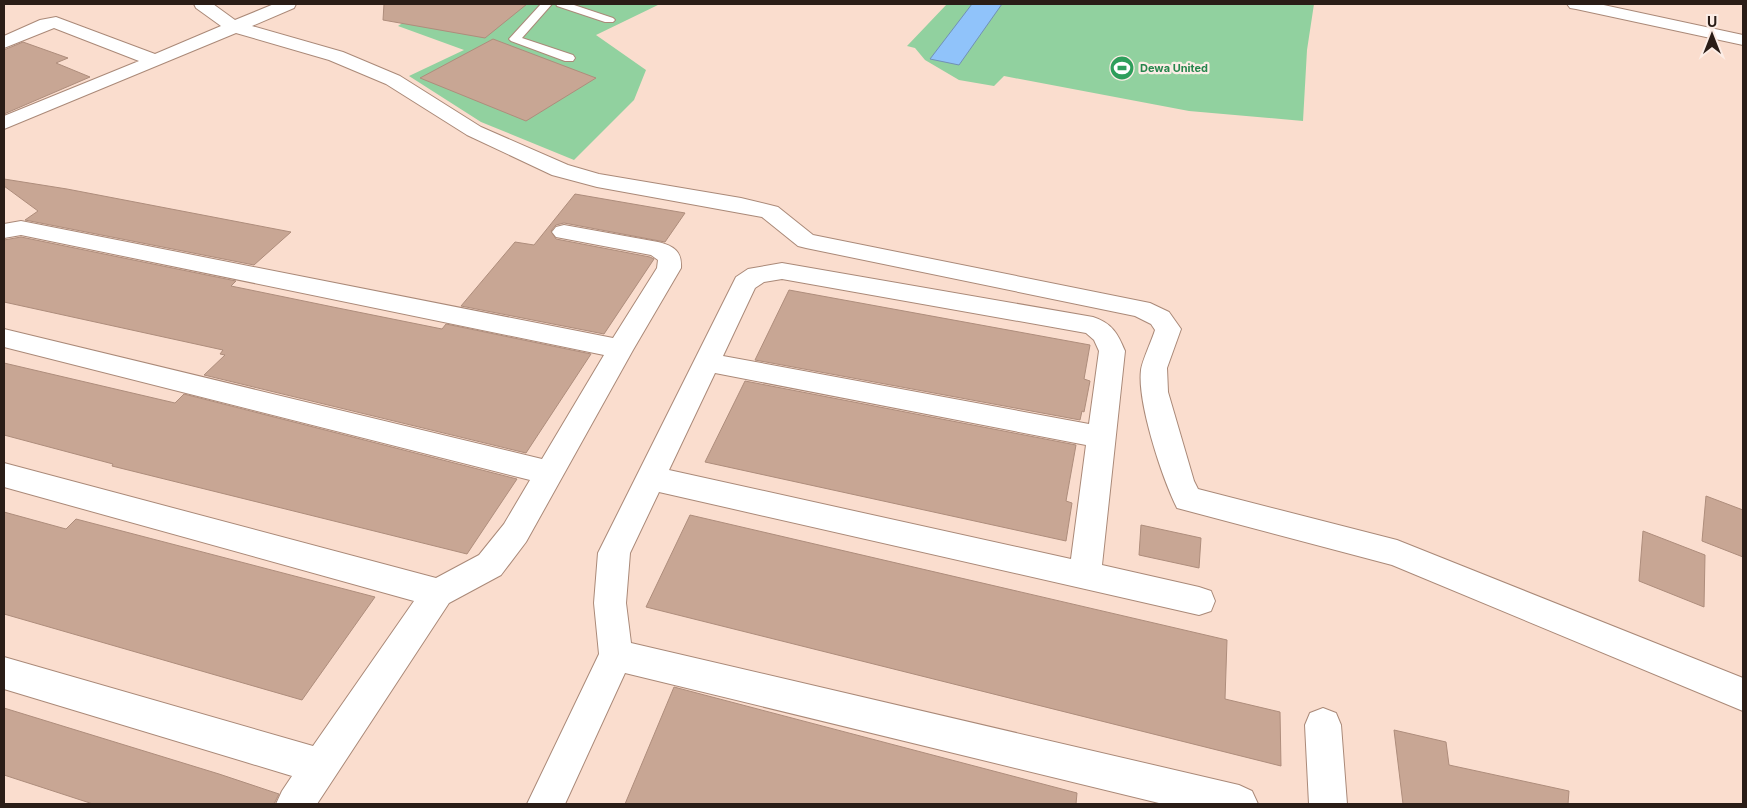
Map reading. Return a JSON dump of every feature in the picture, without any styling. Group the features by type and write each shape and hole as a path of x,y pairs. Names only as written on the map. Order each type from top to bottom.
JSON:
{"street":[{"path":"202,4 232,26 336,56 393,80 474,131 560,170 597,180 741,205 770,212 806,241 1141,309 1160,318 1168,329 1154,368 1154,392 1178,481 1188,499 1397,553 1743,695"},
{"path":"4,123 288,4"},
{"path":"1576,4 1743,40"},
{"path":"4,43 46,24 56,22 155,61"},
{"path":"4,231 21,228 620,348"},
{"path":"295,804 438,593 490,565 515,534 620,348 669,268 670,257 658,249 564,232"},
{"path":"546,804 616,655 610,603 614,553 746,283 757,275 782,271 1093,326 1106,335 1112,351 1085,576"},
{"path":"4,338 550,472"},
{"path":"707,362 1102,437"},
{"path":"4,475 438,593"},
{"path":"650,478 1199,601"},
{"path":"616,655 1239,804"},
{"path":"4,673 321,767"},
{"path":"1322,725 1328,804"}],"lane":[{"path":"547,4 515,39 569,58"},
{"path":"560,4 609,20"}],"green space":[{"path":"431,4 660,4 596,35 646,70 634,100 574,160 481,122 409,76 464,50 398,26"},
{"name":"Dewa United","path":"947,4 1314,4 1307,50 1303,121 1189,111 1004,76 994,86 959,80 925,60 915,48 907,46"}],"water":[{"path":"972,4 1002,4 959,65 930,59"}],"building":[{"path":"384,4 527,4 485,38 383,20"},
{"path":"493,39 596,78 526,121 420,78"},
{"path":"23,42 68,58 56,63 90,77 4,114 4,50"},
{"path":"4,179 67,189 291,232 254,265 25,220 38,211 4,186"},
{"path":"575,194 685,213 665,242 564,223 556,225 551,231 556,239 654,259 604,334 461,306 515,242 534,245"},
{"path":"21,237 236,281 231,286 333,307 442,329 446,324 591,354 526,453 204,375 225,355 220,354 223,350 4,302 4,240"},
{"path":"789,290 1090,345 1084,379 1090,381 1084,412 1082,411 1080,420 755,360"},
{"path":"4,363 175,403 184,394 517,479 467,554 112,466 113,464 4,435"},
{"path":"745,381 1076,445 1066,501 1072,503 1066,541 705,462"},
{"path":"1706,496 1743,510 1743,557 1702,541"},
{"path":"4,512 66,529 76,519 375,597 302,700 4,614"},
{"path":"690,515 1227,640 1225,699 1280,712 1281,766 646,607"},
{"path":"1141,525 1201,538 1199,568 1139,555"},
{"path":"1643,531 1705,555 1704,607 1639,581"},
{"path":"674,687 1077,793 1076,804 625,804"},
{"path":"4,708 279,794 274,804 93,804 4,775"},
{"path":"1394,730 1446,742 1449,765 1569,791 1568,804 1403,804"}],"place":[{"name":"Dewa United","path":"1122,68"}]}
